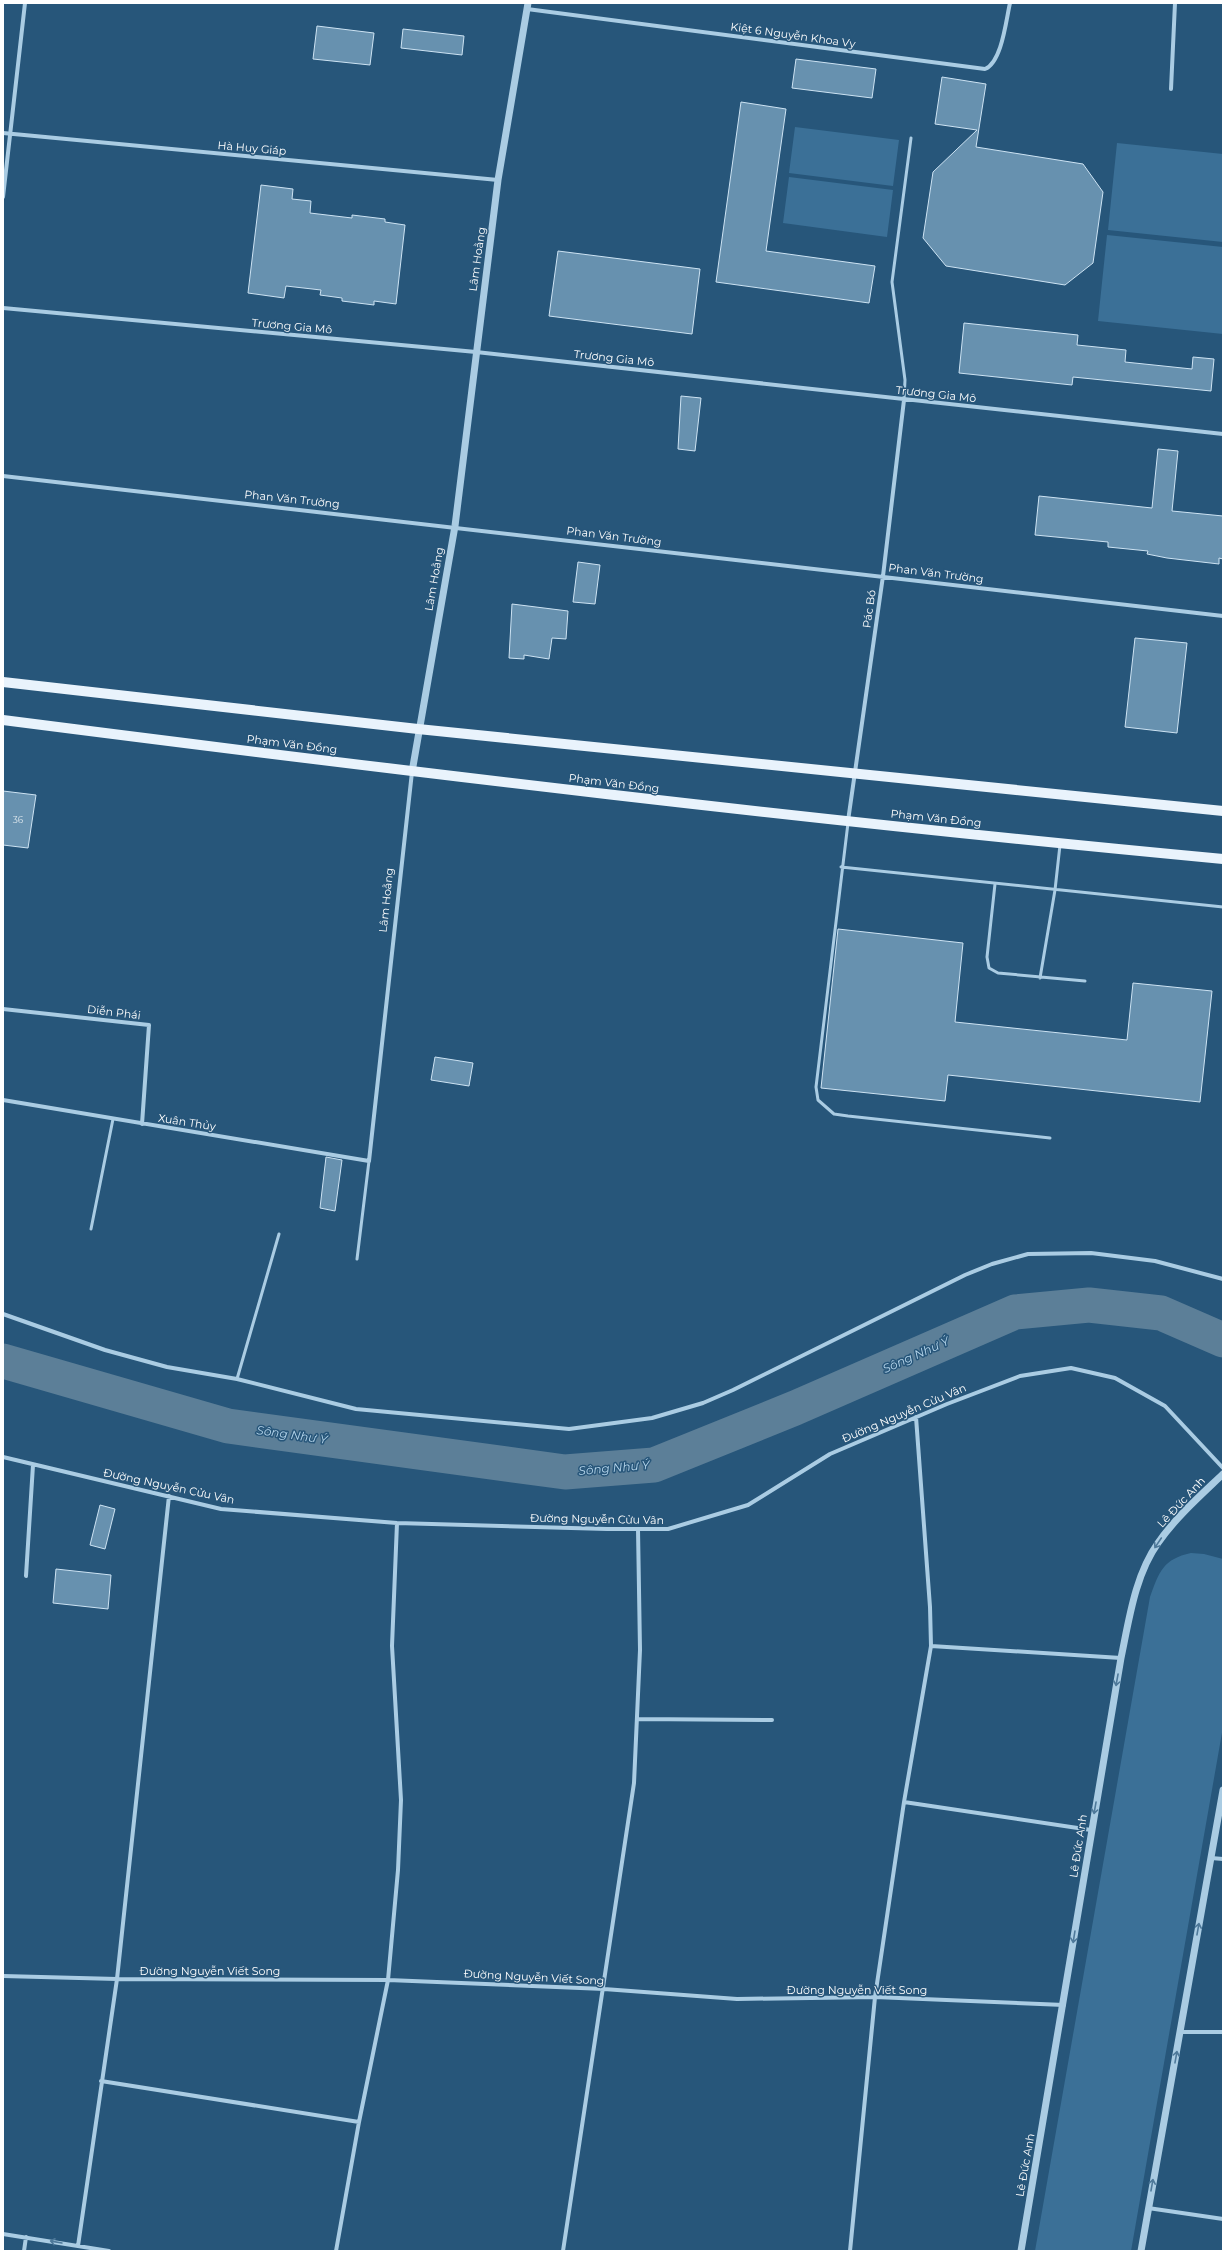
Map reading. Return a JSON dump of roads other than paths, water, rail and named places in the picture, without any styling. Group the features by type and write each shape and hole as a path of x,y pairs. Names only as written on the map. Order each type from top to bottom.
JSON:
{"main road":[{"path":"3,682 418,728 1223,811"},
{"name":"Phạm Văn Đồng","path":"3,720 412,772 1060,844 1223,859"}],"street":[{"path":"3,197 25,3"},
{"name":"Kiệt 6 Nguyễn Khoa Vy","path":"527,6 978,69 990,67 997,59 1010,3"},
{"path":"1171,89 1175,3"},
{"name":"Lâm Hoằng","path":"369,1161 418,728 455,526 498,180 527,6"},
{"name":"Hà Huy Giáp","path":"3,133 498,180"},
{"name":"Trương Gia Mô","path":"3,308 476,352 1223,434"},
{"name":"Pác Bó","path":"848,821 883,576 904,400"},
{"name":"Phan Văn Trường","path":"3,476 455,526 1223,616"},
{"name":"Diễn Phái","path":"3,1009 149,1025 142,1124"},
{"name":"Xuân Thủy","path":"3,1100 369,1161"},
{"path":"3,1314 105,1350 167,1367 237,1379 356,1409 569,1429 652,1418 703,1403 733,1390 965,1275 992,1264 1028,1254 1091,1253 1155,1261 1223,1279"},
{"name":"Đường Nguyễn Cửu Vân","path":"3,1457 221,1509 397,1523 668,1529 748,1505 830,1454 916,1417 1020,1376 1070,1368 1115,1378 1165,1406 1223,1468"},
{"path":"850,2251 875,1997 904,1802 931,1646 930,1607 916,1417"},
{"path":"26,1576 33,1465"},
{"name":"Lê Đức Anh","path":"1021,2251 1064,2005 1091,1830 1121,1658 1133,1604 1146,1566 1158,1544 1178,1518 1223,1474"},
{"path":"78,2246 116,1980 169,1496"},
{"path":"336,2251 359,2122 388,1980 398,1870 401,1800 392,1646 397,1523"},
{"path":"563,2251 604,1989 634,1783 640,1650 638,1529"},
{"path":"931,1646 1121,1658"},
{"path":"637,1719 772,1720"},
{"path":"1141,2251 1223,1790"},
{"path":"904,1802 1091,1830"},
{"path":"1211,1858 1223,1859"},
{"name":"Đường Nguyễn Viết Song","path":"3,1976 116,1980 388,1980 604,1989 737,1999 875,1997 1064,2005"},
{"path":"1180,2032 1223,2032"},
{"path":"101,2081 359,2122"},
{"path":"1148,2208 1223,2219"},
{"path":"3,2234 109,2251"},
{"path":"24,2251 26,2237"}],"lane":[{"path":"904,400 905,380 892,282 911,138"},
{"path":"848,821 841,867 816,1087 818,1100 834,1114 1050,1138"},
{"path":"1040,978 1055,890 1060,844"},
{"path":"841,867 1223,907"},
{"path":"995,884 987,957 989,968 998,974 1085,981"},
{"path":"90,1229 113,1119"},
{"path":"357,1259 369,1161"},
{"path":"237,1379 278,1234"}],"waterway":[{"name":"Sông Như Ý","path":"3,1361 228,1426 565,1472 654,1465 795,1408 1015,1312 1089,1305 1161,1313 1223,1340"}]}
